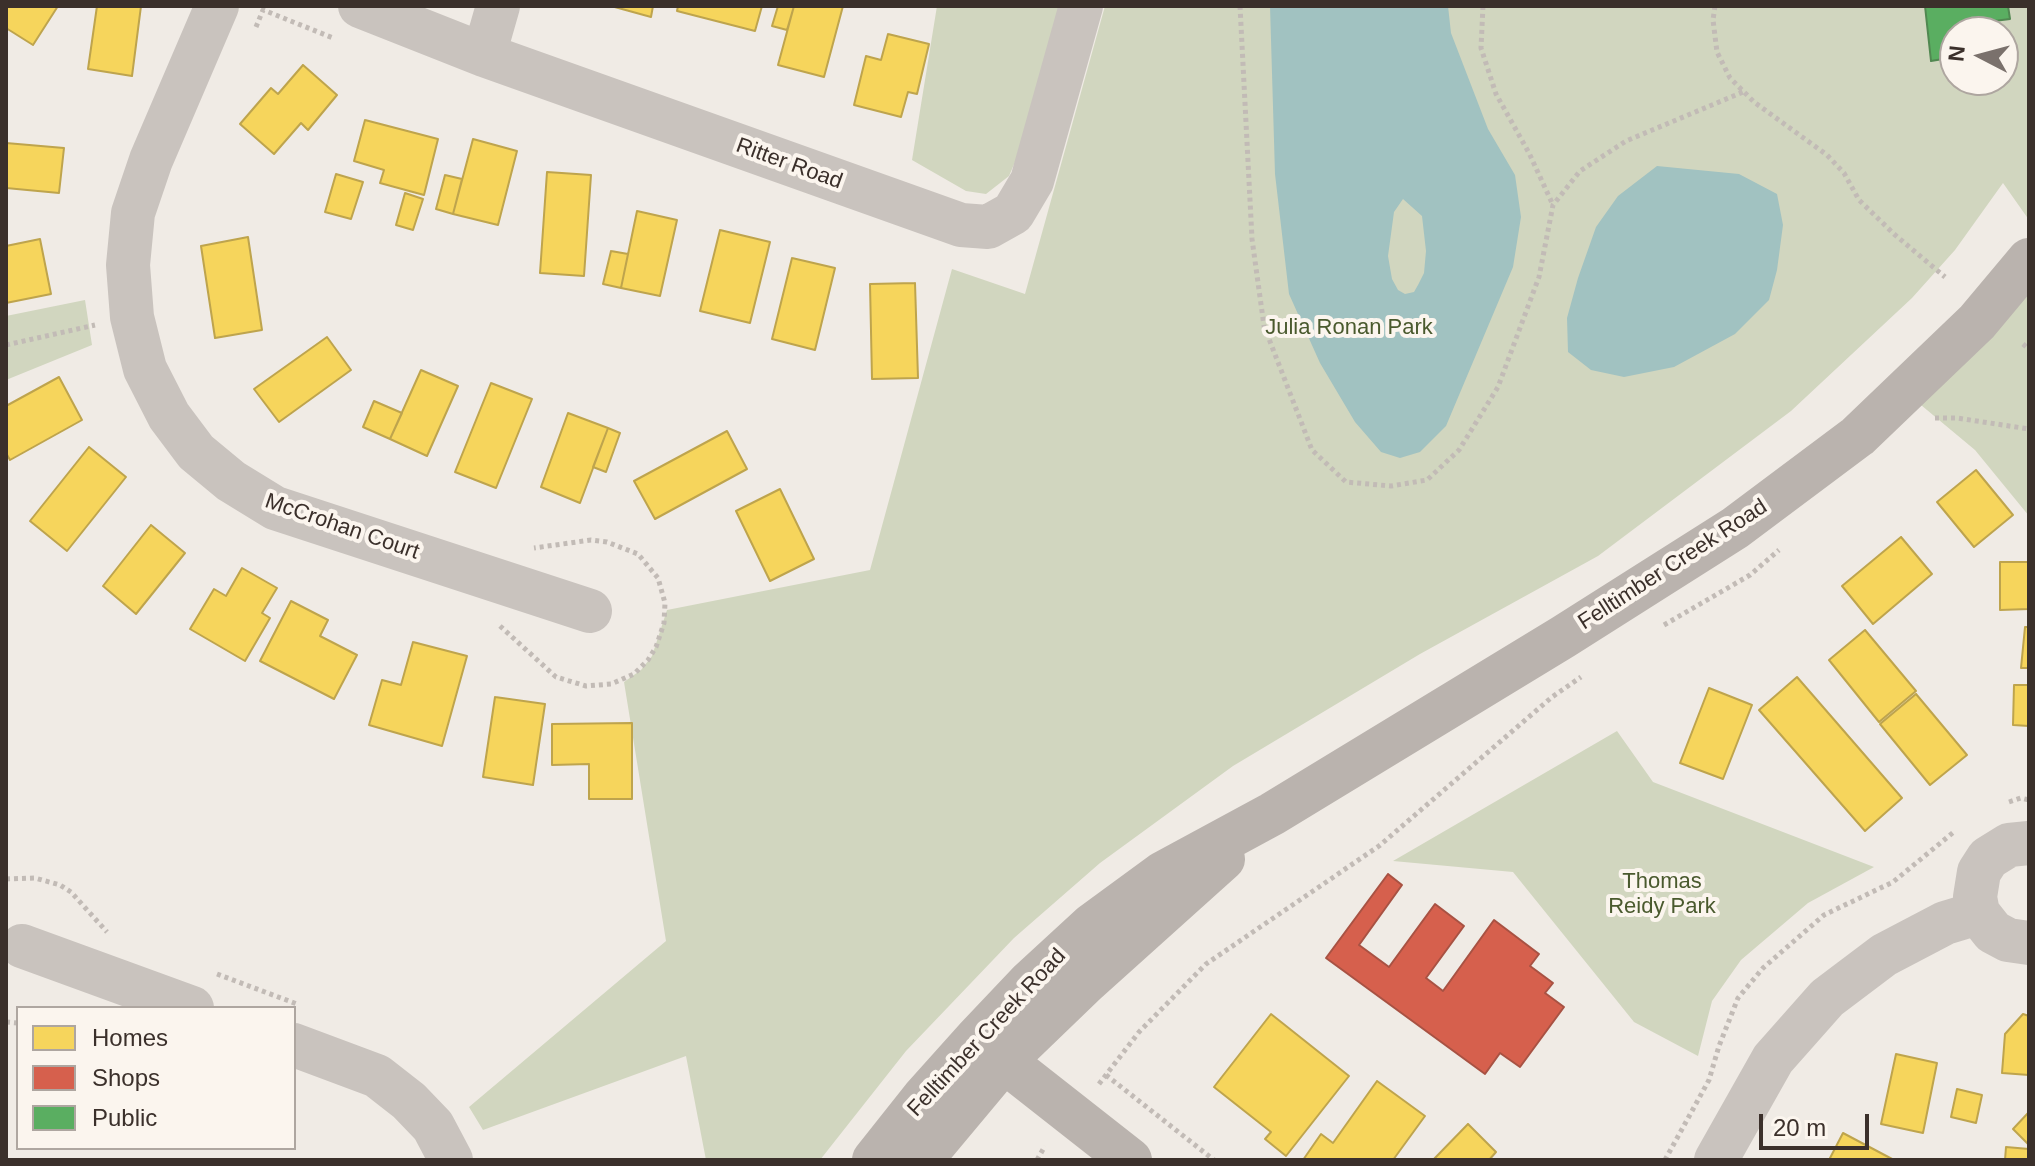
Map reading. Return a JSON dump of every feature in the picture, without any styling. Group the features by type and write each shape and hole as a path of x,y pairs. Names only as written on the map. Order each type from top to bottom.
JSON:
{"main road":[{"name":"Felltimber Creek Road","path":"921,1160 1030,982 1092,925 1163,873 1272,814 1735,528 1858,436 1977,322 2029,260"},
{"name":"Felltimber Creek Road","path":"874,1160 924,1097 990,1050"},
{"path":"990,1050 1130,1160"}],"street":[{"name":"McCrohan Court","path":"217,6 151,160 133,213 128,265 105,323 145,369 169,416 196,452 231,481 275,508 590,611"},
{"name":"Ritter Road","path":"360,6 484,55 961,225 988,227 1013,213 1032,181 1081,6"},
{"path":"484,55 498,6"},
{"path":"2029,843 2002,848 1983,865 1975,888 1978,913 1987,927 2000,937 2029,943"},
{"path":"1716,1160 1773,1059 1827,998 1896,948 1945,923 1978,913"},
{"path":"22,946 204,991"},
{"path":"299,1026 377,1076 409,1101 433,1126 451,1160"}],"path":[{"path":"1240,6 1252,239 1264,326 1312,450 1346,482 1391,486 1427,480 1459,450 1498,387 1539,277 1553,205 1580,171 1626,141 1743,92"},
{"path":"1483,6 1481,48 1496,94 1529,153 1553,205"},
{"path":"1715,6 1713,20 1717,52 1730,78 1754,102 1827,155 1844,173 1859,200 1945,277"},
{"path":"251,38 263,10"},
{"path":"6,345 105,323"},
{"path":"2023,344 2029,349"},
{"path":"1945,407 1934,418 1957,418 2029,429"},
{"path":"498,625 556,677 586,686 611,684 634,674 648,660 660,635 665,603 658,578 638,554 607,542 591,540 532,549 524,547"},
{"path":"1660,627 1750,575 1786,544"},
{"path":"1037,1160 1048,1140 1106,1075 1139,1032 1206,964 1379,846 1552,697 1587,673"},
{"path":"6,879 35,878 60,885 71,892 101,927 114,937"},
{"path":"204,991 245,1006"},
{"path":"1106,1075 1214,1160"}],"green space":[{"path":"937,6 1060,6 1018,155 1009,176 986,194 966,191 912,160"},
{"name":"Julia Ronan Park","path":"1105,6 2029,6 2029,220 2003,183 1955,250 1912,298 1791,411 1598,556 1420,654 1233,766 1100,863 1014,938 906,1051 820,1160 706,1160 686,1056 483,1130 469,1107 666,941 624,682 641,670 652,656 667,610 870,570 952,269 1025,294"},
{"path":"2029,268 2029,516 1975,450 1915,400"},
{"path":"85,300 92,345 6,380 6,316"},
{"name":"Thomas Reidy Park","path":"1617,731 1653,782 1874,867 1808,903 1741,960 1712,1001 1698,1056 1634,1022 1513,872 1393,861"}],"water":[{"path":"1270,6 1448,6 1451,33 1488,129 1515,175 1521,217 1513,267 1446,426 1420,452 1400,458 1381,452 1355,422 1320,363 1289,294 1275,174","holes":["1403,199 1422,216 1426,251 1424,273 1414,292 1405,294 1398,290 1392,279 1388,256 1394,212"]},
{"path":"1657,166 1739,174 1777,194 1783,225 1769,300 1735,334 1674,367 1624,377 1591,370 1568,352 1567,318 1578,278 1596,227 1618,196"}],"building: Homes":[{"path":"6,6 58,6 33,45 6,28"},
{"path":"97,6 141,6 132,76 88,69"},
{"path":"611,6 653,6 651,17"},
{"path":"678,6 762,6 755,31 677,11"},
{"path":"778,6 794,6 787,30 772,26"},
{"path":"794,6 843,6 824,77 778,65"},
{"path":"888,34 929,44 917,94 908,92 901,117 854,105 866,56 881,60"},
{"path":"303,65 337,95 308,130 301,123 274,154 240,124 271,88 278,94"},
{"path":"365,120 438,139 424,195 380,183 384,170 354,161"},
{"path":"473,139 517,151 498,225 453,214"},
{"path":"6,143 64,148 59,193 6,188"},
{"path":"547,172 591,175 584,276 540,273"},
{"path":"336,174 363,182 351,219 325,212"},
{"path":"445,175 462,179 453,214 436,209"},
{"path":"405,193 423,199 413,230 396,225"},
{"path":"637,211 677,220 660,296 621,288"},
{"path":"720,230 770,242 750,323 700,311"},
{"path":"248,237 262,330 215,338 201,246"},
{"path":"40,239 51,294 6,303 6,246"},
{"path":"611,251 628,254 621,288 603,284"},
{"path":"792,258 835,268 815,350 772,339"},
{"path":"915,283 918,378 872,379 870,284"},
{"path":"327,337 351,370 279,422 254,389"},
{"path":"421,370 458,386 427,456 390,439"},
{"path":"59,377 82,420 10,460 6,453 6,406"},
{"path":"491,383 532,399 496,488 455,472"},
{"path":"374,401 402,413 390,439 363,427"},
{"path":"568,413 608,428 580,503 541,487"},
{"path":"608,428 620,433 606,472 593,467"},
{"path":"727,431 747,469 655,519 634,481"},
{"path":"89,447 126,477 67,551 30,521"},
{"path":"1976,470 2013,515 1974,547 1937,502"},
{"path":"780,489 814,559 770,581 736,511"},
{"path":"151,525 185,553 136,614 103,586"},
{"path":"1901,537 1932,574 1873,624 1842,586"},
{"path":"2000,562 2029,562 2029,609 2000,610"},
{"path":"242,568 277,588 262,613 270,618 245,661 190,629 214,589 226,596"},
{"path":"291,601 328,620 320,636 357,655 334,699 260,661"},
{"path":"2025,627 2029,627 2029,668 2021,668"},
{"path":"1865,630 1916,691 1879,722 1829,660"},
{"path":"413,642 467,656 442,746 369,725 382,680 401,685"},
{"path":"1797,677 1902,798 1865,831 1759,710"},
{"path":"2014,685 2029,685 2029,726 2013,725"},
{"path":"1709,688 1752,705 1723,779 1680,763"},
{"path":"1916,694 1967,755 1930,785 1880,724"},
{"path":"495,697 545,704 533,785 483,777"},
{"path":"632,723 632,799 589,799 589,764 552,765 552,724"},
{"path":"1271,1014 1349,1076 1286,1156 1265,1139 1271,1132 1214,1087"},
{"path":"2023,1014 2029,1016 2029,1075 2002,1073 2005,1034"},
{"path":"1896,1054 1937,1063 1923,1133 1881,1124"},
{"path":"1377,1081 1425,1116 1393,1160 1303,1160 1321,1134 1333,1143"},
{"path":"1957,1089 1982,1095 1976,1123 1951,1117"},
{"path":"2029,1114 2029,1145 2013,1129"},
{"path":"1468,1124 1496,1152 1489,1160 1433,1160"},
{"path":"1843,1133 1894,1160 1829,1160"},
{"path":"2006,1147 2029,1149 2029,1160 2005,1160"}],"building: Shops":[{"path":"1388,874 1402,885 1359,945 1389,967 1435,904 1464,926 1426,978 1443,991 1494,920 1539,954 1530,966 1553,983 1545,993 1564,1007 1520,1067 1500,1053 1485,1074 1326,958"}],"building: Public":[{"path":"1925,6 2008,6 2010,16 1939,16 1939,60 1931,61"}]}
